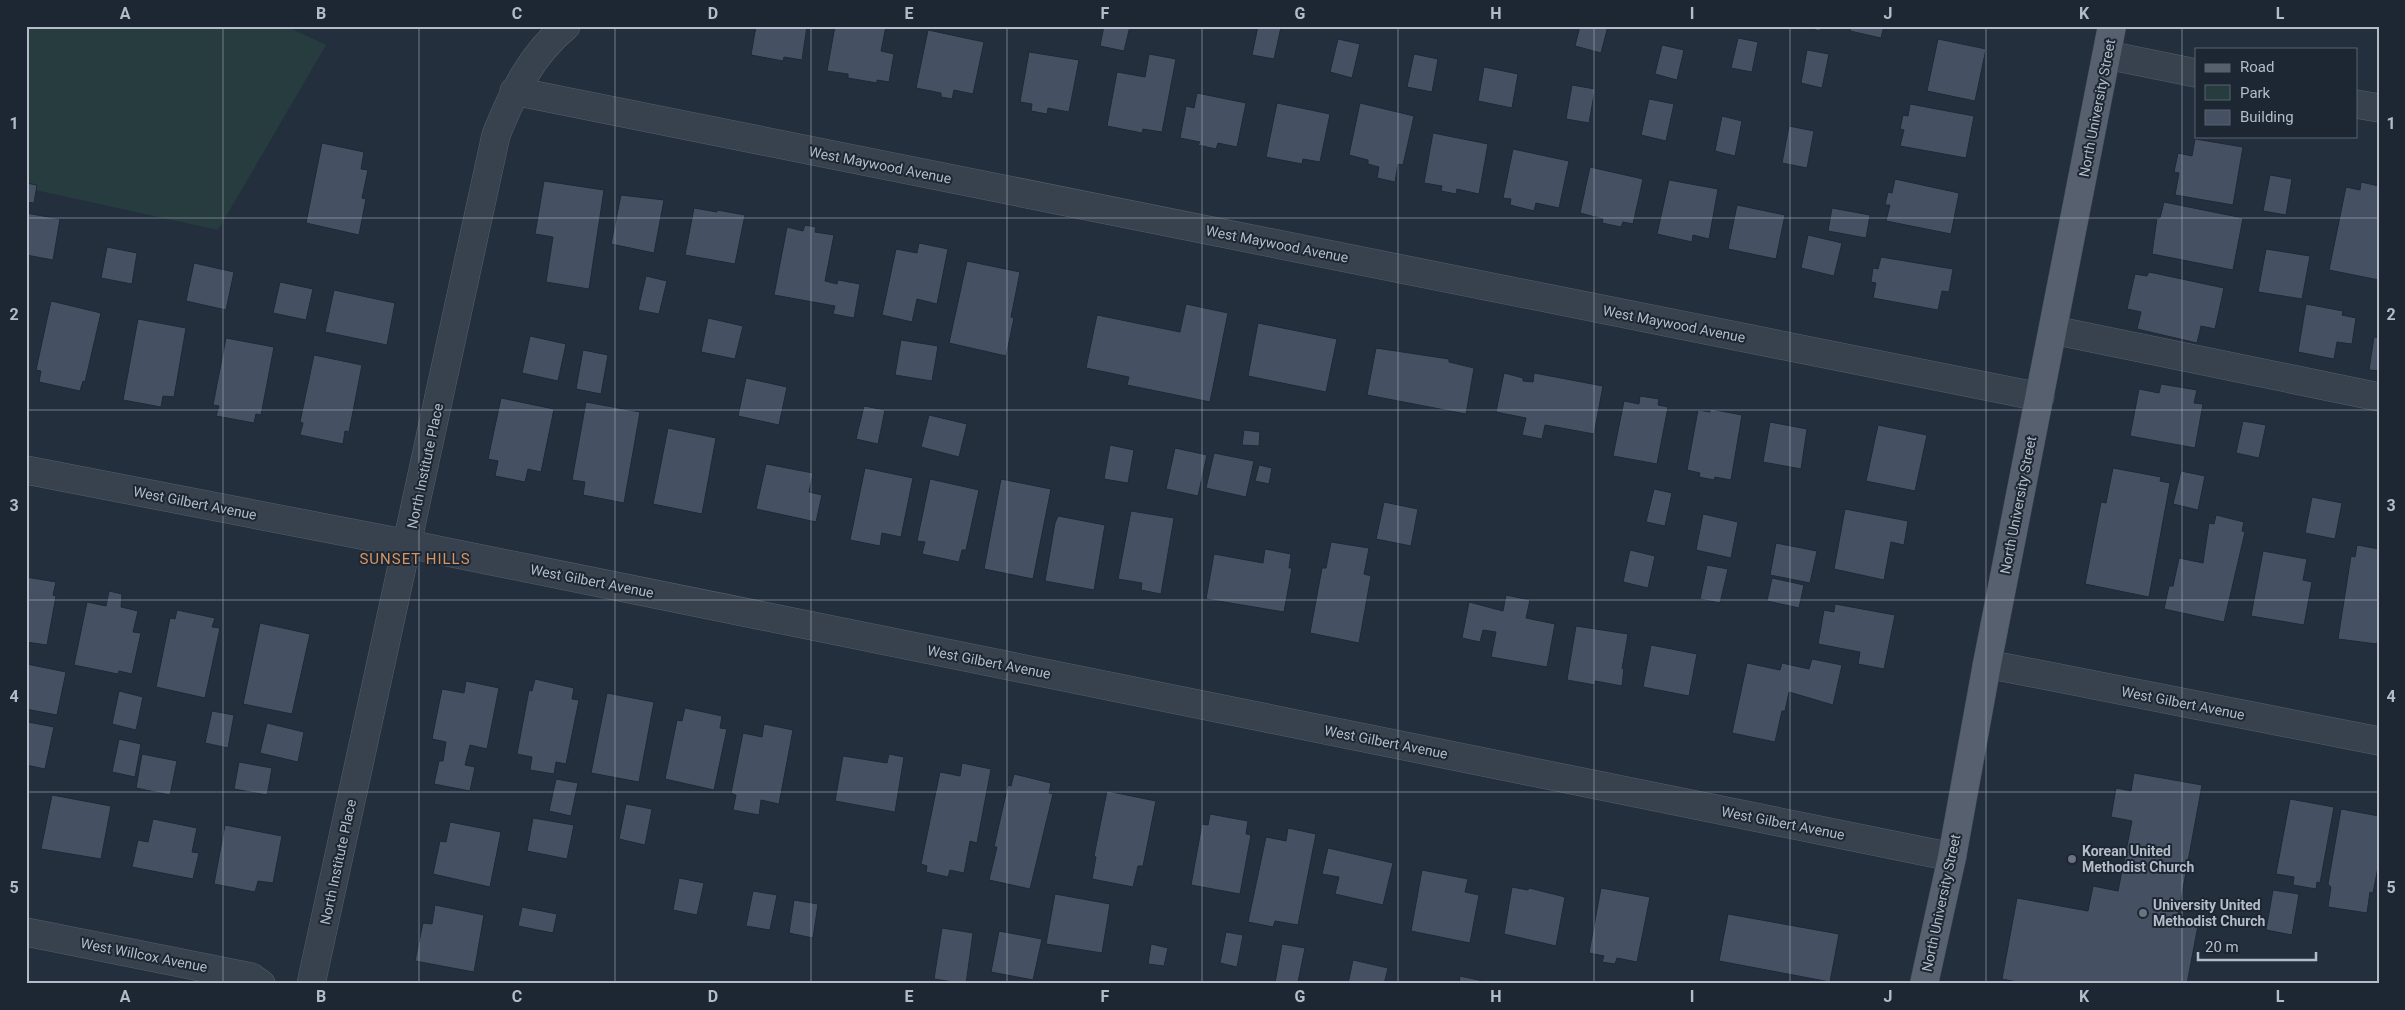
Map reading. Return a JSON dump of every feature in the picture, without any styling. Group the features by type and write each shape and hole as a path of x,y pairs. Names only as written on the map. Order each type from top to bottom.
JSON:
{"main road":[{"name":"North University Street","path":"1924,984 1952,857 1987,664 2112,26"}],"street":[{"name":"North Institute Place","path":"311,984 496,135 514,91 546,42 566,26"},
{"path":"2107,55 2195,72"},
{"name":"West Maywood Avenue","path":"514,91 2040,397"},
{"path":"2358,104 2379,108"},
{"path":"2053,330 2379,397"},
{"name":"West Gilbert Avenue","path":"26,470 408,544 1952,857"},
{"name":"West Gilbert Avenue","path":"1987,664 2379,741"},
{"name":"West Willcox Avenue","path":"26,932 251,977 261,984"}],"green space":[{"path":"26,26 286,26 326,45 218,230 26,188"}],"building":[{"path":"756,26 807,26 802,60 784,57 783,61 751,55"},
{"path":"835,26 886,26 881,51 894,54 889,82 877,80 877,83 848,78 848,74 827,71"},
{"path":"1104,26 1130,26 1124,51 1100,46"},
{"path":"1258,26 1281,27 1274,59 1252,55"},
{"path":"1580,26 1608,26 1601,53 1575,46"},
{"path":"1799,26 1821,26 1820,31"},
{"path":"1851,26 1884,26 1881,38 1850,31"},
{"path":"928,30 984,42 973,94 954,90 952,99 941,97 941,93 916,88"},
{"path":"1738,38 1758,42 1752,72 1731,68"},
{"path":"1338,39 1360,44 1352,78 1330,72"},
{"path":"1938,39 1986,49 1975,101 1927,91"},
{"path":"1662,45 1684,50 1677,80 1655,74"},
{"path":"1807,50 1829,54 1822,88 1801,83"},
{"path":"1029,52 1079,60 1069,112 1048,108 1047,114 1031,111 1032,104 1020,102"},
{"path":"1149,54 1176,59 1162,132 1143,129 1142,133 1107,126 1117,72 1145,77"},
{"path":"1414,54 1438,59 1432,92 1407,87"},
{"path":"1484,67 1518,74 1512,108 1478,101"},
{"path":"1572,85 1595,89 1589,123 1566,119"},
{"path":"1197,93 1246,103 1237,147 1218,143 1216,149 1198,145 1200,142 1180,138 1186,106 1194,108"},
{"path":"1649,99 1674,104 1666,141 1641,135"},
{"path":"1277,103 1330,114 1320,162 1303,159 1302,164 1266,157"},
{"path":"1360,103 1414,116 1403,165 1398,164 1395,182 1377,178 1379,167 1368,164 1368,160 1349,155"},
{"path":"1910,104 1974,116 1966,158 1900,146 1904,130 1900,129 1903,115 1908,116"},
{"path":"1722,116 1742,121 1735,156 1715,151"},
{"path":"1789,126 1814,131 1807,168 1782,163"},
{"path":"1433,133 1488,144 1479,194 1457,189 1456,194 1441,191 1442,186 1424,183"},
{"path":"2195,139 2243,147 2233,205 2175,195 2179,173 2174,172 2178,153 2192,156"},
{"path":"322,143 364,152 361,169 368,170 362,198 366,199 359,235 306,223"},
{"path":"1513,149 1569,161 1559,208 1536,203 1534,211 1510,205 1511,199 1503,198"},
{"path":"1590,167 1643,179 1633,224 1623,222 1621,227 1602,223 1603,219 1580,213"},
{"path":"2270,175 2292,179 2286,215 2263,211"},
{"path":"1895,179 1959,193 1951,234 1886,221 1890,205 1885,205 1888,192 1892,193"},
{"path":"1669,180 1718,189 1709,239 1693,235 1692,242 1657,234"},
{"path":"544,181 604,190 589,289 546,282 553,237 535,234"},
{"path":"2361,182 2379,186 2379,280 2329,270 2346,187 2360,190"},
{"path":"26,183 37,185 34,203 26,202"},
{"path":"621,195 664,200 654,253 611,244"},
{"path":"2164,202 2243,218 2233,270 2152,254 2157,218 2160,218"},
{"path":"1737,205 1785,215 1776,259 1728,249"},
{"path":"694,208 745,215 735,264 685,255"},
{"path":"1832,208 1870,215 1866,238 1828,231"},
{"path":"26,213 60,219 53,260 26,255"},
{"path":"805,225 816,227 815,232 834,235 825,281 837,284 838,280 860,284 854,318 833,314 835,306 774,295 787,227 803,231"},
{"path":"1808,235 1842,243 1834,276 1801,268"},
{"path":"919,243 948,249 937,304 917,299 912,322 882,315 896,249 917,253"},
{"path":"107,247 137,253 132,284 101,278"},
{"path":"2266,249 2310,256 2302,299 2258,292"},
{"path":"1881,257 1953,269 1949,292 1942,291 1938,310 1873,298 1876,283 1871,282 1873,268 1878,269"},
{"path":"967,261 1020,272 1011,317 1014,318 1006,356 949,343"},
{"path":"194,263 234,272 226,310 186,301"},
{"path":"2149,272 2224,288 2215,329 2201,326 2197,343 2137,329 2141,312 2127,309 2135,274 2147,276"},
{"path":"646,276 667,281 659,314 638,310"},
{"path":"280,282 313,289 306,320 273,313"},
{"path":"334,290 395,303 387,345 325,332"},
{"path":"51,301 101,313 85,382 83,381 80,391 39,382 41,371 36,370"},
{"path":"1186,304 1228,313 1210,402 1127,385 1129,377 1086,368 1097,315 1180,332"},
{"path":"2306,304 2343,311 2342,315 2356,318 2352,344 2337,342 2334,359 2298,352"},
{"path":"708,318 743,326 735,359 701,352"},
{"path":"138,319 186,328 174,397 163,396 161,407 123,400"},
{"path":"1258,323 1337,339 1326,392 1248,376"},
{"path":"530,336 566,344 558,381 522,373"},
{"path":"2374,337 2379,338 2379,371 2369,370"},
{"path":"226,338 274,347 261,415 256,414 254,423 216,416 219,406 213,405"},
{"path":"901,340 938,346 932,381 895,375"},
{"path":"1376,348 1449,359 1449,362 1474,368 1466,414 1367,395"},
{"path":"583,350 608,355 601,394 576,389"},
{"path":"314,355 362,365 349,432 345,431 343,444 300,435 303,423 300,422"},
{"path":"1504,373 1523,378 1523,381 1533,382 1534,373 1603,386 1594,434 1545,425 1542,439 1522,435 1526,418 1496,412"},
{"path":"746,378 787,387 779,425 738,416"},
{"path":"2161,384 2197,390 2194,403 2203,404 2195,448 2130,436 2139,389 2159,393"},
{"path":"1640,396 1659,399 1658,405 1668,407 1657,464 1613,456 1624,401 1639,404"},
{"path":"501,398 554,409 541,472 528,469 525,482 495,476 498,461 488,459"},
{"path":"586,402 640,412 624,503 583,495 585,482 572,480"},
{"path":"864,406 885,410 878,444 856,439"},
{"path":"1710,409 1742,415 1731,480 1715,477 1714,480 1699,477 1700,473 1687,470 1698,410 1710,412"},
{"path":"929,415 967,424 959,457 921,447"},
{"path":"2243,421 2266,425 2259,458 2236,453"},
{"path":"1770,422 1807,429 1801,469 1763,462"},
{"path":"1878,425 1927,435 1915,491 1866,481"},
{"path":"668,428 716,438 702,514 653,504"},
{"path":"1244,430 1260,432 1259,446 1242,445"},
{"path":"1110,445 1134,450 1128,483 1104,479"},
{"path":"1175,448 1207,455 1198,496 1166,489"},
{"path":"1214,453 1254,461 1246,497 1206,488"},
{"path":"766,464 813,473 809,492 822,495 816,522 756,509"},
{"path":"1259,465 1272,468 1269,484 1255,481"},
{"path":"865,468 913,478 901,537 882,533 880,546 850,540"},
{"path":"2113,468 2161,477 2160,481 2170,483 2149,597 2085,584 2101,502 2106,503"},
{"path":"2181,471 2205,476 2198,510 2173,504"},
{"path":"930,479 979,490 966,550 962,550 959,562 922,554 925,542 917,541"},
{"path":"1001,479 1051,489 1033,579 984,569"},
{"path":"1654,489 1672,493 1665,526 1646,522"},
{"path":"2312,497 2342,503 2335,539 2305,533"},
{"path":"1384,502 1418,509 1411,546 1376,539"},
{"path":"1845,509 1908,521 1904,545 1891,542 1884,580 1834,569"},
{"path":"1131,511 1174,518 1161,594 1141,590 1142,583 1118,579"},
{"path":"1703,514 1738,522 1731,558 1696,550"},
{"path":"2216,515 2244,522 2242,531 2245,532 2224,622 2164,609 2169,586 2173,586 2179,558 2203,563 2209,523 2214,524"},
{"path":"1058,516 1105,525 1094,590 1045,581 1055,523"},
{"path":"1331,542 1369,548 1364,574 1371,576 1359,643 1310,633 1322,568 1326,568"},
{"path":"1776,543 1817,551 1810,583 1770,575"},
{"path":"2357,545 2379,549 2379,630 2377,644 2338,639 2351,556 2355,557"},
{"path":"1265,549 1291,554 1289,568 1292,568 1284,612 1206,599 1214,554 1263,563"},
{"path":"1630,550 1655,556 1648,588 1623,582"},
{"path":"2263,551 2307,559 2303,580 2312,582 2304,625 2251,616"},
{"path":"1707,565 1728,569 1720,603 1700,599"},
{"path":"26,577 56,582 53,595 56,596 47,645 26,642"},
{"path":"1772,578 1804,585 1799,608 1767,601"},
{"path":"109,591 122,594 121,607 138,611 133,632 141,633 132,674 119,671 118,674 74,665 87,602 106,606"},
{"path":"1506,595 1530,600 1526,618 1555,624 1547,667 1491,657 1496,632 1483,630 1480,642 1462,638 1469,602 1503,611"},
{"path":"1835,604 1895,615 1884,669 1858,664 1860,652 1818,644 1824,610 1834,612"},
{"path":"177,610 215,618 212,627 220,628 205,698 156,687 170,618 175,619"},
{"path":"260,623 310,634 292,714 243,704"},
{"path":"1576,626 1628,634 1622,669 1624,668 1622,686 1595,681 1595,685 1567,680"},
{"path":"1651,645 1697,654 1689,696 1643,687"},
{"path":"1812,659 1842,665 1833,705 1789,692 1785,711 1782,711 1775,742 1732,733 1747,663 1780,670 1782,663 1809,669"},
{"path":"27,664 66,672 57,715 26,709"},
{"path":"535,679 574,688 572,699 579,700 566,764 556,762 554,774 530,770 532,757 517,754 529,690 532,691"},
{"path":"466,681 499,688 487,749 470,745 465,765 475,767 470,791 434,784 439,761 443,761 446,742 432,739 442,689 464,693"},
{"path":"119,691 143,697 136,730 112,724"},
{"path":"607,693 654,702 639,782 591,773"},
{"path":"685,708 722,716 720,728 727,729 714,790 665,779 677,720 682,721"},
{"path":"212,711 234,715 228,748 205,743"},
{"path":"28,722 54,727 45,769 26,765"},
{"path":"267,723 304,732 298,762 260,753"},
{"path":"764,724 793,730 779,804 761,800 759,815 733,810 736,795 731,793 743,733 762,737"},
{"path":"119,739 141,744 135,777 112,772"},
{"path":"142,754 177,761 170,795 136,788"},
{"path":"889,754 904,757 895,812 835,801 843,756 887,763"},
{"path":"239,762 272,768 267,795 234,789"},
{"path":"962,763 991,769 977,843 970,841 964,873 950,870 948,877 926,872 927,866 921,864 940,772 960,776"},
{"path":"2134,773 2202,785 2178,916 2199,920 2187,984 2027,984 2002,979 2017,898 2088,911 2093,886 2118,891 2132,821 2111,817 2116,788 2131,791"},
{"path":"1014,774 1051,783 1049,793 1053,794 1030,889 989,880 997,847 994,847 1008,785 1011,786"},
{"path":"556,779 578,783 571,816 549,811"},
{"path":"1107,791 1156,801 1143,866 1138,866 1133,887 1092,879 1096,857 1094,856"},
{"path":"52,795 111,806 101,859 41,849"},
{"path":"2290,799 2334,807 2320,883 2317,882 2316,889 2293,885 2294,877 2276,874"},
{"path":"626,804 652,809 645,845 619,839"},
{"path":"2341,809 2379,816 2379,862 2373,893 2370,892 2367,913 2328,907 2331,887 2328,884"},
{"path":"1210,814 1248,821 1246,834 1251,835 1240,894 1191,885 1202,824 1208,825"},
{"path":"533,818 574,825 567,859 527,851"},
{"path":"153,819 197,828 192,852 199,853 193,879 132,867 138,840 148,842"},
{"path":"450,822 501,832 490,887 433,874 440,841 446,842"},
{"path":"225,825 282,836 273,883 258,881 255,892 214,884"},
{"path":"1288,828 1316,834 1298,925 1275,921 1273,927 1248,922 1266,837 1286,841"},
{"path":"1328,848 1393,863 1383,905 1335,894 1339,877 1322,874"},
{"path":"1422,870 1468,879 1465,892 1479,895 1470,943 1411,931"},
{"path":"679,878 704,883 697,915 673,910"},
{"path":"1512,887 1528,890 1529,888 1565,897 1556,946 1504,934"},
{"path":"1601,888 1650,897 1637,962 1617,958 1615,964 1602,962 1604,956 1589,953"},
{"path":"2273,890 2299,894 2292,935 2266,930"},
{"path":"753,891 777,895 770,930 746,926"},
{"path":"1055,894 1110,904 1102,953 1046,944"},
{"path":"794,900 818,904 813,938 789,933"},
{"path":"435,905 484,915 474,972 415,961 423,923 432,924"},
{"path":"522,907 557,914 553,933 518,926"},
{"path":"1728,914 1839,934 1830,982 1719,961"},
{"path":"942,928 973,933 966,984 934,979"},
{"path":"999,931 1042,939 1033,980 991,972"},
{"path":"1226,932 1243,935 1237,967 1220,963"},
{"path":"1151,944 1168,948 1164,966 1148,964"},
{"path":"1282,944 1305,948 1298,982 1294,984 1275,983"},
{"path":"1353,960 1388,968 1384,984 1348,984"},
{"path":"1460,976 1483,981 1483,984 1459,984"}],"place":[{"name":"Korean United Methodist Church","path":"2072,859"},
{"name":"University United Methodist Church","path":"2143,913"}],"district":[{"name":"SUNSET HILLS","path":"415,559"}]}
